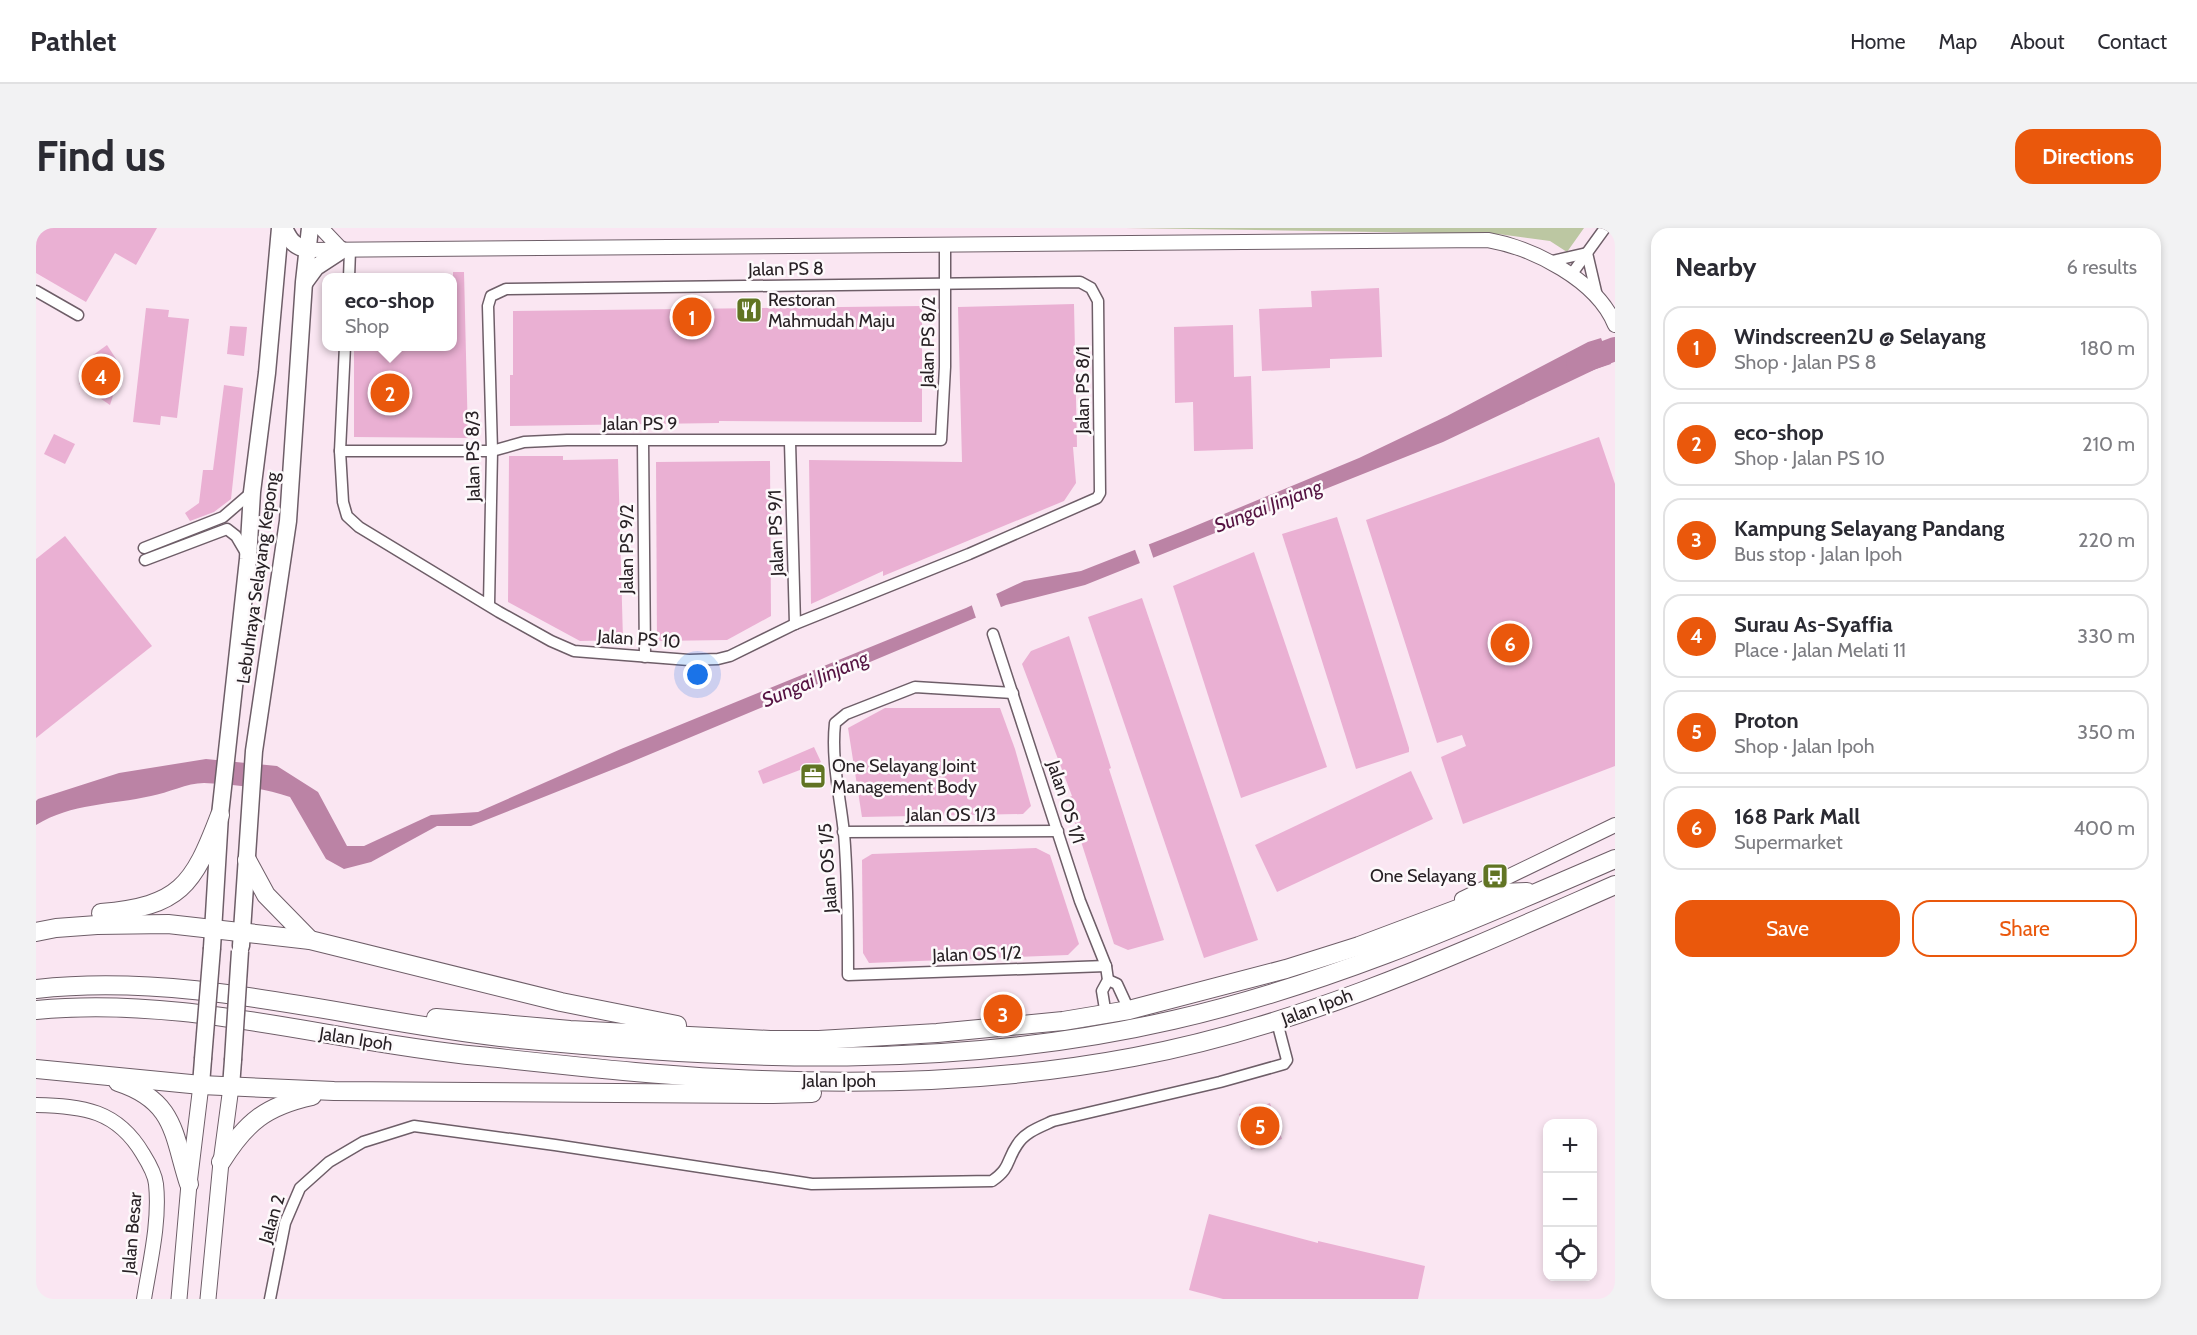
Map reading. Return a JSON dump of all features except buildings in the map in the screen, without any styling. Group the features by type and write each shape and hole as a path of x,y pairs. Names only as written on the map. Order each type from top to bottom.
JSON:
{"highway":[{"path":"56,928 95,914 146,906 173,894 197,869 220,815"},
{"name":"Jalan Ipoh","path":"36,989 91,985 152,986 272,1001 461,1033 592,1046 824,1058 936,1055 1072,1039 1215,1010 1334,974 1419,942 1615,859"},
{"path":"247,860 270,901 310,940"},
{"name":"Jalan Ipoh","path":"36,1010 122,1007 176,1011 456,1054 682,1076 824,1082 1023,1074 1136,1057 1277,1022 1415,971 1615,885"},
{"path":"272,1001 514,1026 723,1038 819,1040 1014,1027 1129,1010 1286,969 1387,936 1500,893 1538,892"},
{"path":"36,932 56,928 134,923 213,928 241,942 310,940 561,1002 649,1020 713,1032 819,1040"},
{"path":"36,1069 231,1087 334,1091 773,1094 899,1089 1023,1074"},
{"path":"95,1075 129,1085 164,1111 177,1136 189,1184"},
{"path":"221,1162 235,1140 251,1122 268,1110 290,1101 334,1091"}],"main road":[{"path":"282,228 296,247 308,250"},
{"name":"Lebuhraya Selayang Kepong","path":"201,1084 220,815 248,559 252,492 282,228"},
{"name":"Lebuhraya Selayang Kepong","path":"231,1087 254,751 288,521 304,282 310,228"},
{"path":"304,282 316,267 346,250"},
{"path":"178,1299 201,1084"},
{"path":"208,1299 221,1162 231,1087"}],"street":[{"path":"321,228 346,250 348,273"},
{"path":"1571,275 1605,228"},
{"path":"308,250 1488,240 1509,244 1571,275 1597,296 1615,325"},
{"name":"Jalan PS 8/2","path":"941,440 945,367 945,244"},
{"path":"1548,262 1587,253"},
{"path":"1587,253 1597,296"},
{"name":"Jalan PS 8","path":"488,306 491,297 506,289 1080,282 1091,288"},
{"name":"Jalan PS 8/1","path":"1091,288 1098,301 1100,493"},
{"path":"36,291 78,315"},
{"name":"Jalan PS 8/3","path":"488,306 492,451 489,605"},
{"name":"Jalan PS 10","path":"345,351 340,451 343,502 347,516 359,526 489,605 550,641 574,651 645,657 718,659 730,656 795,624 1089,502 1100,493"},
{"name":"Jalan PS 9","path":"340,451 492,451 524,442 941,440"},
{"name":"Jalan PS 9/2","path":"643,441 645,657"},
{"name":"Jalan PS 9/1","path":"790,442 795,624"},
{"path":"144,548 223,517 252,492"},
{"path":"145,560 227,529 236,536 248,559"},
{"path":"167,539 172,550"},
{"name":"Jalan OS 1/1","path":"993,634 1080,901 1106,966 1108,980 1102,991 1106,1015"},
{"name":"Jalan OS 1/5","path":"848,975 849,907 834,762 835,723 846,714 915,687 1013,693"},
{"path":"1387,936 1615,825"},
{"name":"Jalan OS 1/3","path":"843,832 1058,831"},
{"name":"Jalan OS 1/2","path":"848,975 1106,966"},
{"name":"Jalan OS 1/1","path":"1108,980 1117,984 1129,1010"},
{"name":"Jalan 2","path":"270,1299 285,1223 300,1188 329,1162 363,1142 414,1126 555,1145 812,1185 992,1181 1004,1173 1017,1144 1032,1130 1043,1125 1284,1064 1287,1060 1286,1053 1277,1022"},
{"name":"Jalan Besar","path":"36,1105 71,1106 102,1114 134,1139 146,1159 156,1181 156,1212 144,1299"}],"green space":[{"path":"1125,228 1584,228 1567,252 1550,241 1498,234"}],"water":[{"path":"1601,338 1611,364 1443,442 1085,585 1006,605 629,763 471,826 437,826 371,862 344,869 326,859 290,797 237,785 204,783 191,785 151,796 64,812 36,825 36,801 38,799 119,773 206,759 277,766 318,792 347,846 364,846 431,815 478,812 621,749 966,608 1024,581 1081,571 1359,458 1447,416 1588,342"}],"pier":[{"path":"1148,542 1154,560 1141,566 1134,547"},
{"path":"995,591 1002,610 977,621 971,603"}],"waterway":[{"name":"Sungai Jinjang","path":"1578,363 1615,349"}],"place":[{"name":"Restoran Mahmudah Maju","path":"749,310"},
{"name":"Windscreen2U @ Selayang","path":"692,317"},
{"name":"Surau As-Syaffia","path":"101,376"},
{"name":"eco-shop","path":"390,393"},
{"name":"168 Park Mall","path":"1510,643"},
{"name":"One Selayang Joint Management Body","path":"813,776"},
{"name":"One Selayang","path":"1495,876"},
{"name":"Kampung Selayang Pandang","path":"1003,1014"},
{"name":"Proton","path":"1260,1126"}]}
